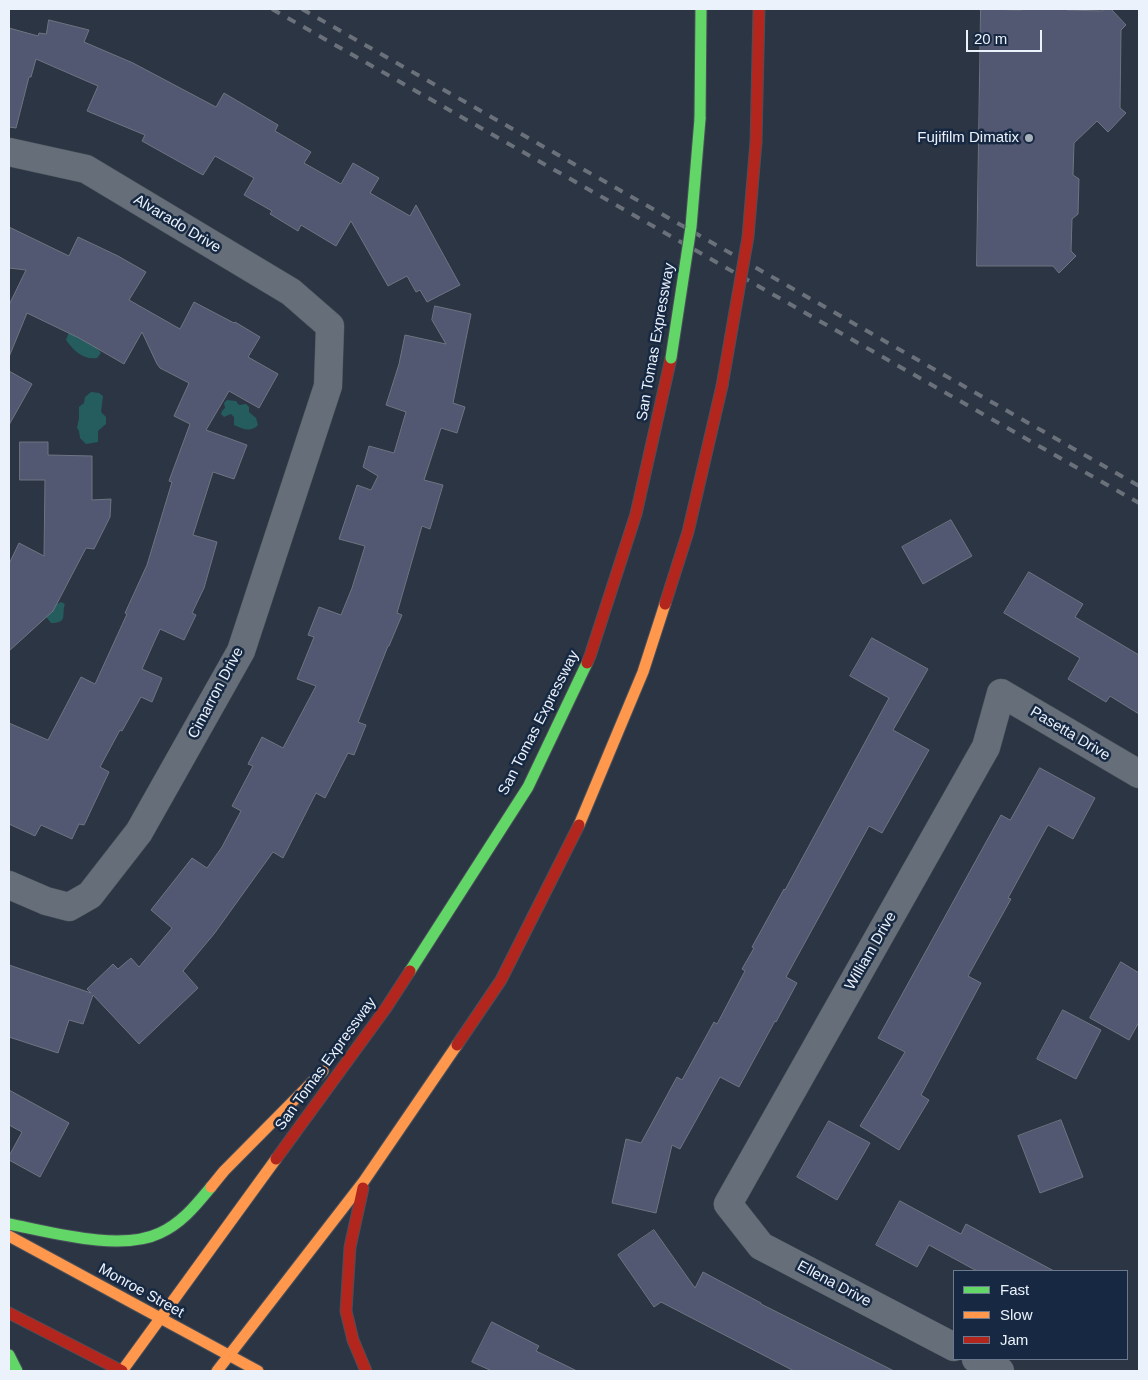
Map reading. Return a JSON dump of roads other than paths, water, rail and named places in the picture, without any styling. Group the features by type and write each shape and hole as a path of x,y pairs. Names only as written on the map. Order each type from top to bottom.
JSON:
{"main road":[{"name":"San Tomas Expressway","path":"122,1371 386,1008 528,787 590,656 636,514 671,358 691,227 700,119 701,9"},
{"path":"217,1371 364,1181 501,980 576,833 643,672 688,532 722,386 748,237 756,142 759,9"},
{"path":"9,1224 101,1240 146,1238 165,1231 185,1216 222,1173 386,1008"},
{"path":"364,1181 350,1247 346,1311 352,1340 366,1371"},
{"name":"Monroe Street","path":"9,1236 258,1371"},
{"path":"9,1313 122,1371"},
{"path":"9,1355 17,1371"}],"street":[{"name":"Alvarado Drive","path":"9,152 86,169 291,292 330,326"},
{"name":"Cimarron Drive","path":"9,885 46,901 68,906 90,895 139,832 241,651 328,386 330,326"},
{"name":"Pasetta Drive","path":"1001,693 1139,774"},
{"name":"William Drive","path":"728,1204 986,747 1001,693"},
{"name":"Ellena Drive","path":"728,1204 761,1246 953,1346"},
{"path":"978,1360 1000,1371"}],"railway":[{"path":"272,9 1139,503"},
{"path":"302,9 1139,486"}],"place":[{"name":"Fujifilm Dimatix","path":"1029,138"}]}
